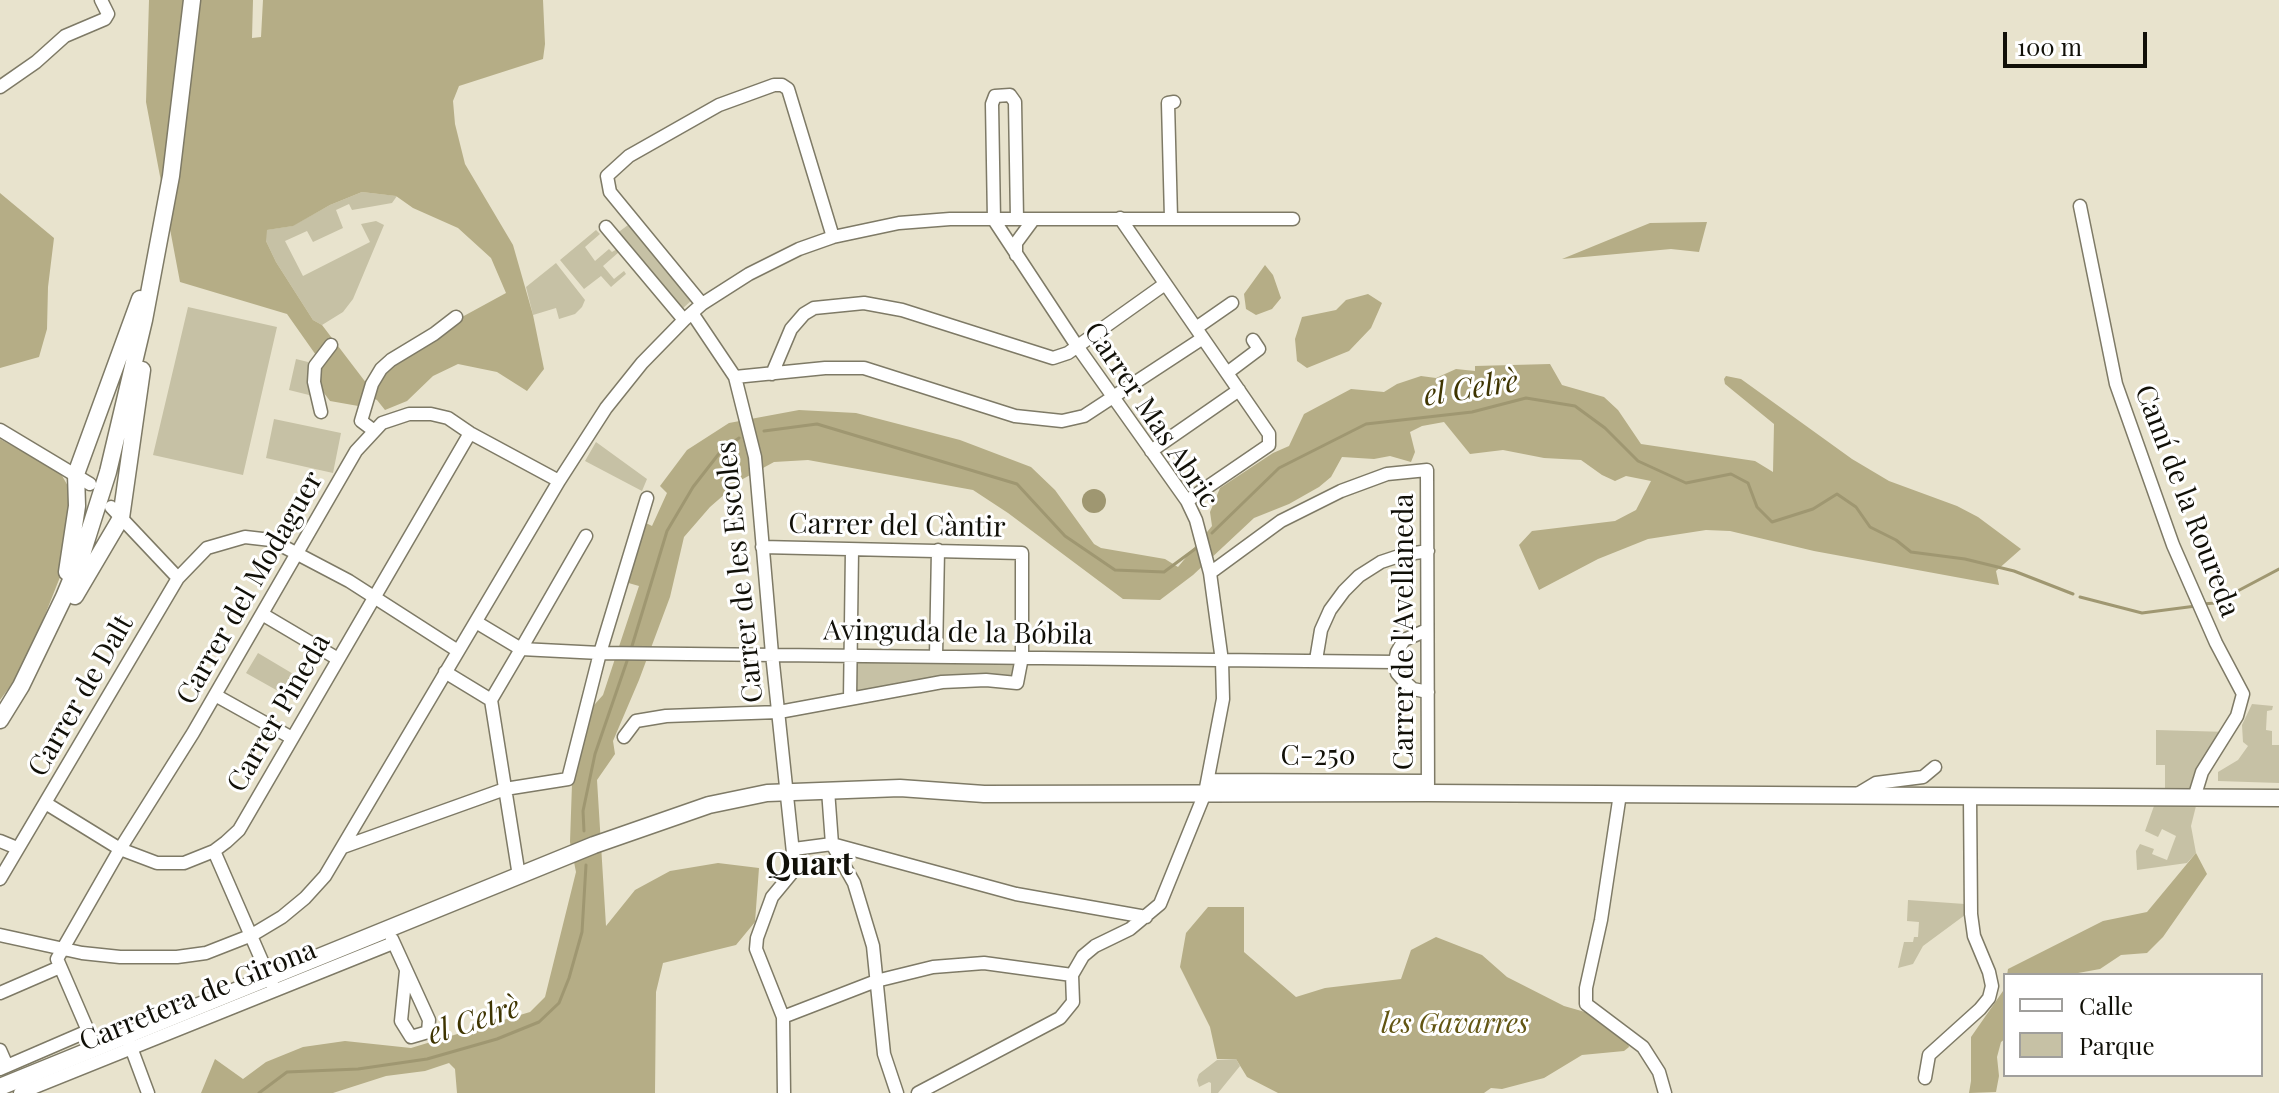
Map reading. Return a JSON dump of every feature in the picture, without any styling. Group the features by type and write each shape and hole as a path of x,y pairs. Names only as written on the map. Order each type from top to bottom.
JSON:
{"main road":[{"path":"0,720 32,664 64,597 83,551 108,472 144,320 166,201 192,0"},
{"path":"64,597 83,479 143,292 157,218 166,201"},
{"path":"32,664 49,649 116,512 146,341 144,320"},
{"name":"C-250","path":"0,1087 95,1047 129,1042 390,936 599,843 709,805 767,793 900,788 984,794 1207,786 1428,787 1620,794 2279,798"}],"street":[{"path":"1,85 36,62 65,36 105,19 108,14 101,0"},
{"path":"693,312 610,192 607,176 615,167 661,136 745,93 782,85 788,89 833,237"},
{"path":"994,220 992,104 995,96 1010,95 1015,102 1017,219"},
{"path":"1171,218 1168,103 1174,102"},
{"name":"Camí de la Roureda","path":"2080,206 2102,326 2123,406 2189,583 2243,694 2233,724 2202,772 2194,798"},
{"path":"1120,218 1269,434 1269,445 1187,501"},
{"path":"0,935 63,949 120,957 177,957 206,953 252,935 282,917 305,898 325,876 343,847 559,481 606,408 642,363 693,312 774,261 833,237 899,223 950,219 1293,219"},
{"name":"Carrer Mas Abric","path":"994,220 1077,346 1187,501 1196,520 1210,573 1222,661 1223,699 1207,786 1160,904 1146,917"},
{"path":"1016,255 1016,243 1021,232 1033,220"},
{"path":"606,227 693,312"},
{"path":"772,374 791,329 814,308 864,303 902,310 1053,358 1077,346 1165,284"},
{"path":"735,377 825,368 864,368 1015,416 1062,421 1084,416 1113,397 1199,333 1232,303"},
{"name":"Carrer de les Escoles","path":"693,312 735,377 755,457 772,654 794,849"},
{"path":"456,317 381,369 372,384 361,421 373,430 392,418 409,414 448,418 559,481"},
{"path":"1227,373 1259,349 1253,340"},
{"path":"321,412 314,382 315,366 331,345"},
{"path":"1151,451 1239,390"},
{"path":"0,430 83,479"},
{"name":"Carrer del Modaguer","path":"63,949 356,451 373,430"},
{"name":"Carrer Pineda","path":"47,804 120,849 157,863 184,863 214,851 239,830 470,433"},
{"name":"Carrer de l'Avellaneda","path":"1210,573 1281,521 1341,491 1387,474 1427,470 1428,787"},
{"path":"343,847 505,789 568,779 600,653 647,498"},
{"path":"116,512 178,578"},
{"path":"519,876 491,700 586,536"},
{"name":"Carrer de Dalt","path":"0,879 178,578 207,548 245,537 271,540 374,597 458,651"},
{"name":"Carrer del Càntir","path":"762,547 1022,553 1022,657"},
{"path":"850,699 852,550"},
{"path":"936,656 938,550"},
{"path":"1316,660 1321,630 1330,610 1359,576 1381,562 1428,551"},
{"path":"262,614 338,659"},
{"path":"476,622 521,649"},
{"path":"1427,630 1404,640 1395,662 1397,673 1404,681 1413,689 1428,692"},
{"name":"Avinguda de la Bóbila","path":"521,649 600,653 1395,662"},
{"path":"624,737 636,721 666,716 779,712 942,682 986,680 1017,683 1022,657"},
{"path":"445,672 491,700"},
{"path":"215,695 292,738"},
{"path":"1856,795 1876,783 1923,777 1935,767"},
{"path":"828,790 832,844 854,883 873,946 884,1054 897,1093"},
{"path":"1620,794 1601,920 1586,988 1586,1004 1643,1047 1659,1072 1665,1093"},
{"path":"1925,1078 1929,1055 1980,1009 1989,998 1992,986 1974,936 1971,914 1970,797"},
{"path":"0,841 17,848"},
{"path":"784,1093 783,1017 756,949 772,897 791,874 794,849 832,844 1016,894 1146,917"},
{"path":"214,851 272,984"},
{"path":"918,1093 1060,1018 1073,1002 1072,975 1083,956 1146,917"},
{"path":"390,936 429,1020 428,1032 411,1037 401,1021 406,971"},
{"path":"63,949 57,959 95,1047"},
{"path":"783,1017 876,981 933,967 984,963 1072,975"},
{"path":"0,993 60,967"},
{"name":"Carretera de Girona","path":"3,1068 88,1031"},
{"path":"129,1042 148,1093"},
{"name":"Carretera de Girona","path":"20,1093 129,1042"},
{"path":"0,1050 3,1068"}],"green space":[{"path":"149,0 253,0 252,38 261,37 263,0 543,0 543,59 459,86 453,101 465,164 513,245 533,315 544,369 527,391 497,372 458,364 433,376 407,401 385,410 377,400 368,396 364,407 330,401 321,389 318,358 287,314 180,282 146,102","holes":["362,192 396,196 413,208 458,228 491,258 506,293 462,317 456,317 381,369 370,388 322,325 313,320 276,262 266,241 267,230 293,226 330,205"]},
{"path":"362,192 397,196 392,203 352,210 349,204 336,210 343,228 313,242 307,231 285,241 303,276 370,242 361,224 376,221 384,225 353,299 343,312 322,325 313,320 276,262 266,241 266,230 292,226"},
{"path":"0,193 54,238 47,329 39,357 0,368"},
{"path":"1707,222 1699,252 1671,249 1562,259 1650,223"},
{"path":"628,225 692,300 681,310 616,234"},
{"path":"596,230 600,234 585,247 595,261 609,249 612,252 617,249 619,252 603,266 614,279 624,271 626,274 611,287 601,276 584,289 560,260"},
{"path":"556,263 585,300 582,307 575,314 559,319 556,308 533,315 526,287"},
{"path":"1265,265 1273,275 1281,298 1272,309 1256,315 1246,309 1244,294"},
{"path":"1368,294 1382,303 1371,328 1349,351 1307,368 1297,361 1295,339 1302,317 1336,310 1346,300"},
{"path":"188,307 277,327 243,475 153,455"},
{"path":"296,359 308,362 313,396 289,390"},
{"path":"1550,364 1562,385 1604,397 1618,410 1641,444 1755,461 1773,472 1774,424 1725,384 1724,379 1726,376 1741,379 1852,459 1889,481 1978,517 2021,549 1996,571 1999,585 1814,551 1730,531 1706,530 1648,539 1598,559 1539,590 1519,545 1532,531 1615,521 1636,510 1651,481 1626,476 1615,481 1581,460 1544,458 1503,450 1470,454 1444,422 1410,432 1415,452 1411,462 1390,456 1374,459 1342,457 1331,477 1319,487 1289,504 1254,518 1193,575 1160,600 1123,599 973,490 808,460 774,462 741,480 710,507 684,537 670,597 613,741 615,754 597,780 606,926 635,890 670,871 718,863 759,868 755,922 736,945 663,963 656,992 655,1093 457,1093 455,1069 449,1063 425,1071 386,1076 333,1093 201,1093 215,1059 243,1079 266,1062 303,1047 345,1041 411,1048 530,1012 545,997 576,872 570,842 572,784 587,713 603,695 639,586 625,582 644,522 652,526 667,493 660,486 687,450 729,423 799,410 856,413 960,440 1031,467 1055,490 1094,544 1101,548 1165,559 1178,567 1212,526 1210,512 1220,488 1289,446 1304,414 1351,389 1384,392 1421,376 1436,378 1456,369 1475,371 1475,366"},
{"path":"274,419 341,433 333,473 266,458"},
{"path":"0,439 60,472 74,497 64,567 24,668 0,700"},
{"path":"596,442 647,479 642,491 585,461"},
{"path":"258,653 305,681 294,700 246,673"},
{"path":"856,660 1016,661 1012,677 857,694"},
{"path":"2252,704 2273,706 2272,710 2267,711 2266,730 2272,731 2272,745 2279,745 2279,783 2218,781 2218,772 2238,760 2248,746 2243,742 2242,725"},
{"path":"2156,730 2229,732 2196,790 2165,791 2165,765 2156,765"},
{"path":"2154,806 2196,806 2191,826 2196,853 2187,863 2137,870 2136,851 2140,844 2154,849 2152,854 2167,860 2176,836 2162,829 2158,837 2145,831"},
{"path":"2196,853 2207,874 2163,937 2147,953 2121,955 2100,969 2078,973 2007,973 2008,969 2103,921 2147,912"},
{"path":"1908,900 1965,904 1965,915 1923,946 1913,964 1898,968 1904,942 1913,942 1914,937 1918,937 1919,922 1907,921"},
{"name":"les Gavarres","path":"1208,907 1244,907 1244,952 1296,997 1325,988 1401,979 1411,950 1436,937 1482,955 1507,977 1564,1006 1592,1014 1627,1039 1629,1047 1624,1051 1582,1055 1544,1078 1502,1089 1491,1088 1484,1093 1278,1093 1247,1077 1236,1059 1217,1059 1210,1027 1180,967 1186,933"},
{"path":"2003,991 2003,1040 1997,1057 1999,1076 1996,1092 1969,1093 1971,1037"},
{"path":"1236,1059 1240,1066 1218,1093 1211,1093 1209,1082 1199,1087 1199,1074 1217,1060"}],"shaded area":[{"path":"1094,489 1102,493 1106,501 1102,509 1094,513 1086,509 1082,501 1086,493"}],"waterway":[{"name":"el Celrè","path":"1212,533 1279,468 1366,424 1472,412 1526,398 1575,406 1605,428 1638,461 1686,483 1731,474 1748,483 1757,507 1772,522 1813,509 1837,494 1856,507 1870,527 1896,540 1911,552 1965,559 2014,571 2073,594"},
{"name":"el Celrè","path":"764,431 817,424 1017,484 1065,536 1115,570 1164,572 1195,549"},
{"name":"el Celrè","path":"632,646 667,531 693,487 721,451 739,438"},
{"name":"el Celrè","path":"2203,604 2215,603 2279,569"},
{"name":"el Celrè","path":"2080,597 2142,613 2196,606"},
{"name":"el Celrè","path":"584,831 583,811 595,754 627,661"},
{"name":"el Celrè","path":"259,1093 287,1072 358,1069 427,1059 497,1039 539,1022 559,1003 569,978 582,932 586,865"}],"district":[{"name":"Quart","path":"809,865"}]}
